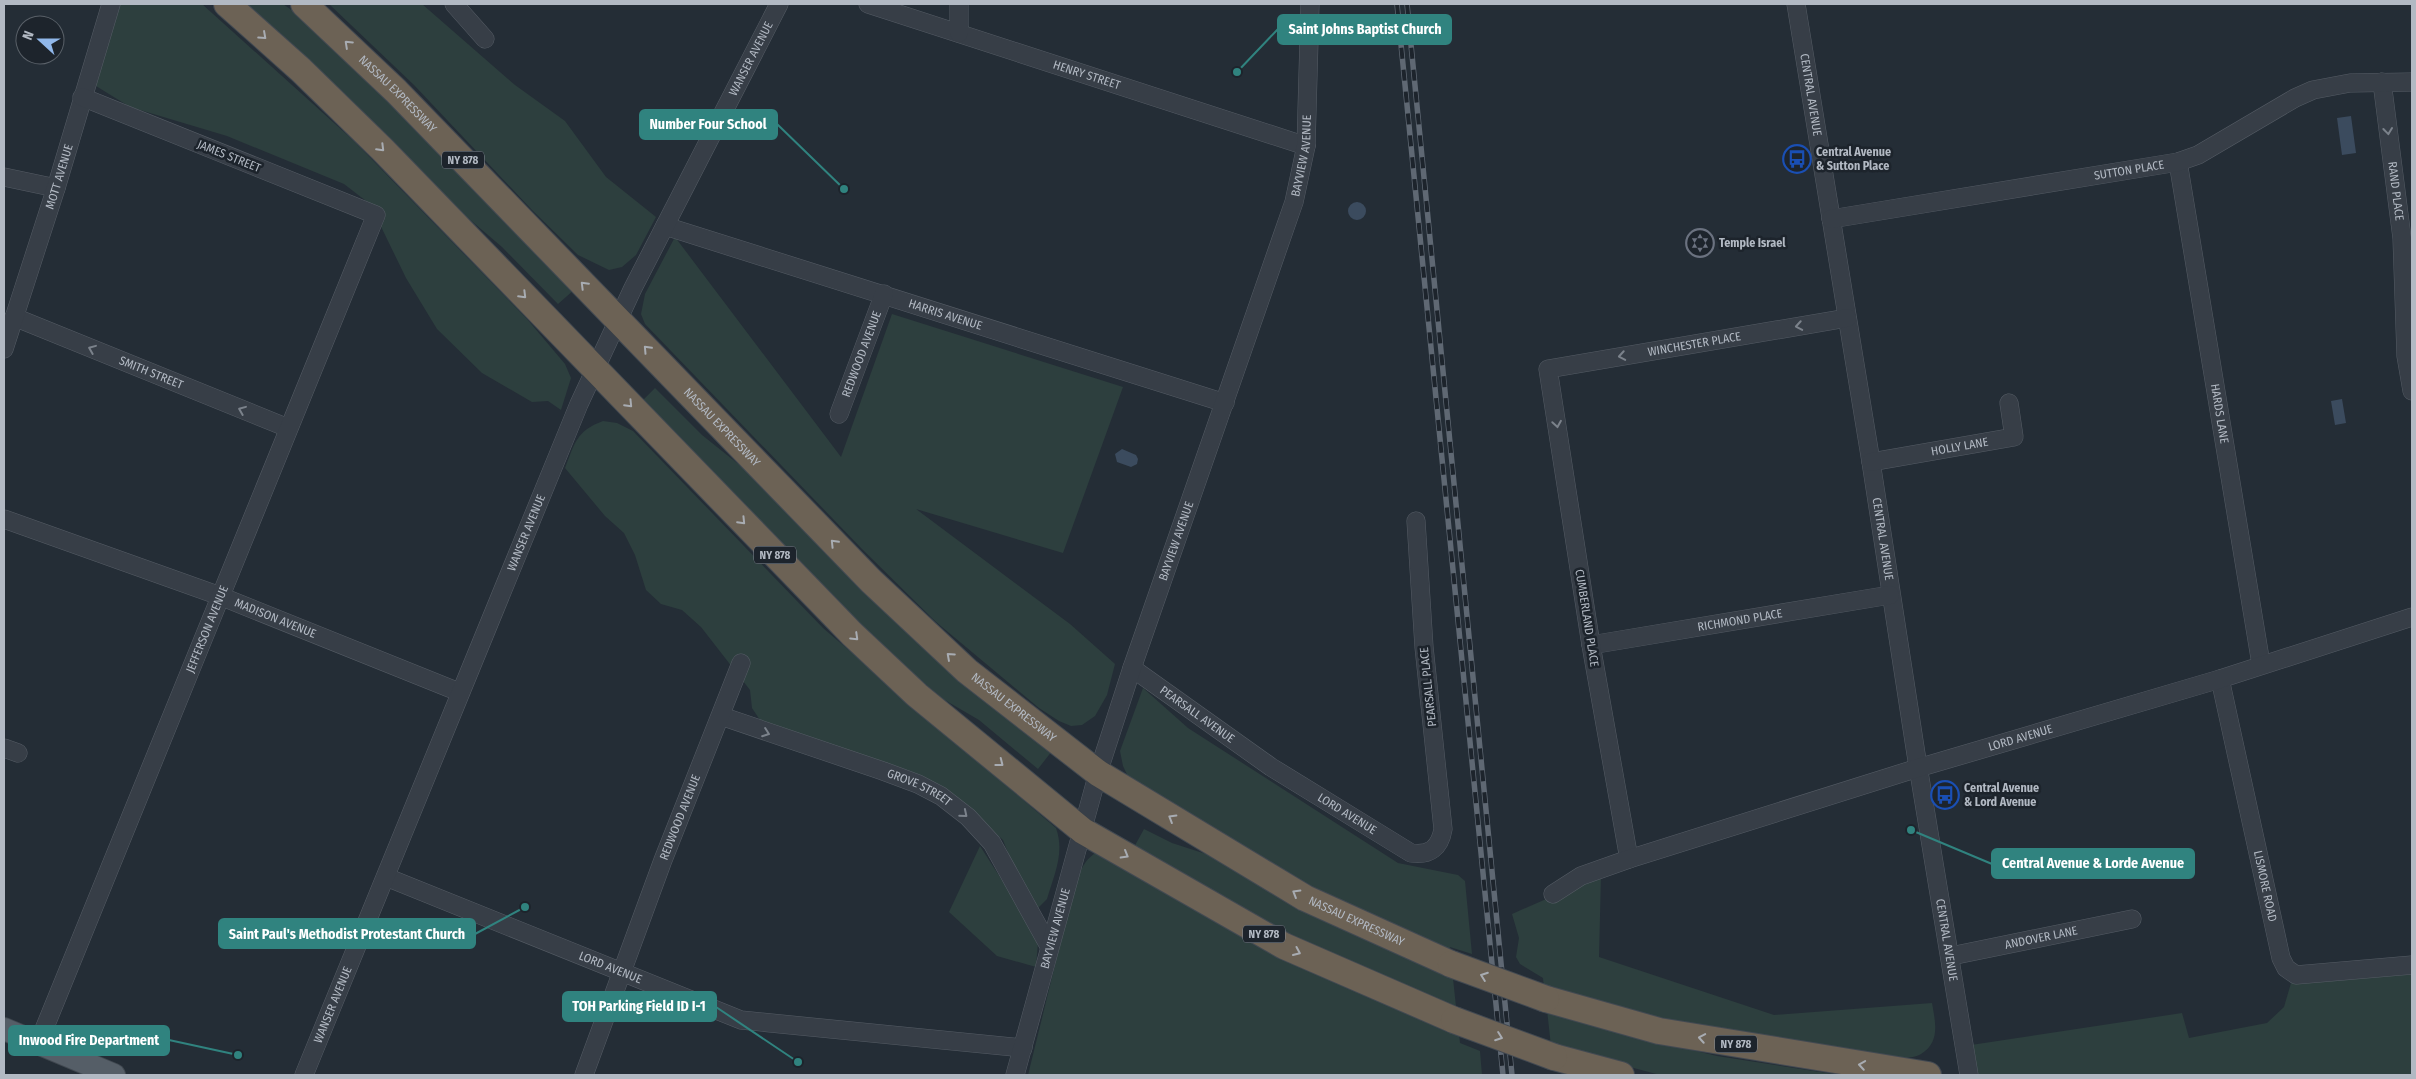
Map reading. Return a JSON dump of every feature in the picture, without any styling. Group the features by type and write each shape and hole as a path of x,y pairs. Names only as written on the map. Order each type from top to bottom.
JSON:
{"highway":[{"name":"NY 878","path":"226,4 295,64 383,150 875,656 917,695 1082,831 1284,946 1454,1020 1554,1057 1621,1075"},
{"name":"NASSAU EXPRESSWAY","path":"304,4 402,97 894,604 972,676 1098,773 1305,898 1451,964 1546,999 1659,1031 1928,1075"}],"main road":[{"path":"4,1029 114,1075"}],"street":[{"name":"MOTT AVENUE","path":"4,349 56,188 111,4"},
{"path":"454,4 485,39"},
{"path":"470,21 476,4"},
{"name":"WANSER AVENUE","path":"304,1075 556,456 618,320 779,4"},
{"name":"HENRY STREET","path":"868,4 1306,146"},
{"path":"959,4 959,33"},
{"name":"BAYVIEW AVENUE","path":"1015,1075 1098,773 1132,668 1294,202 1306,146 1310,4"},
{"name":"CENTRAL AVENUE","path":"1796,4 1969,1075"},
{"name":"SUTTON PLACE","path":"1831,219 2178,162 2198,155 2288,102 2313,90 2350,82 2412,82"},
{"name":"RAND PLACE","path":"2382,82 2402,238 2406,356 2412,391"},
{"name":"JAMES STREET","path":"82,97 376,215"},
{"name":"HARDS LANE","path":"2178,162 2261,664"},
{"path":"4,177 56,188"},
{"name":"JEFFERSON AVENUE","path":"38,1044 376,215"},
{"name":"HARRIS AVENUE","path":"665,226 1225,403"},
{"name":"REDWOOD AVENUE","path":"839,414 884,294"},
{"name":"SMITH STREET","path":"14,318 288,428"},
{"name":"WINCHESTER PLACE","path":"1549,376 1548,368 1847,318"},
{"name":"CUMBERLAND PLACE","path":"1549,376 1591,645 1629,859"},
{"name":"HOLLY LANE","path":"1871,462 2014,437 2009,403"},
{"name":"MADISON AVENUE","path":"4,519 220,596 459,692"},
{"name":"PEARSALL PLACE","path":"1416,521 1424,647 1443,829 1441,840 1434,849"},
{"name":"RICHMOND PLACE","path":"1591,645 1890,595"},
{"name":"LORD AVENUE","path":"1553,894 1581,876 1629,859 1918,768 2220,679 2261,664 2412,617"},
{"name":"REDWOOD AVENUE","path":"584,1075 663,860 741,664"},
{"name":"PEARSALL AVENUE","path":"1132,668 1262,761"},
{"name":"LISMORE ROAD","path":"2220,679 2281,958 2286,968 2296,975 2412,965"},
{"name":"GROVE STREET","path":"721,716 883,771 918,784 941,796 968,817 992,843 1049,946"},
{"name":"LORD AVENUE","path":"1262,761 1411,853 1426,853 1434,849"},
{"name":"LORD AVENUE","path":"386,877 741,1020 1023,1048"},
{"name":"ANDOVER LANE","path":"1951,956 2132,919"}],"shaded area":[{"path":"119,4 202,4 354,141 527,319 565,364 571,378 561,410 548,401 532,402 482,373 437,329 406,278 370,204 344,184 227,136 130,107 96,86"},
{"path":"239,4 283,4 314,26 575,289 558,304 502,247 448,201"},
{"path":"329,4 422,4 515,85 565,121 606,177 656,217 636,255 622,267 609,270 578,255 532,210 414,85"},
{"path":"675,237 841,457 892,314 1123,387 1063,553 916,509 1070,624 1115,664 1107,695 1095,716 1082,725 1071,726 1059,721 1039,708 936,622 862,549 645,324 641,314 645,294"},
{"path":"655,388 702,435 742,467 864,588 1052,751 1038,769 979,720 943,699 856,625 641,402"},
{"path":"603,421 617,423 633,431 823,628 1056,828 1059,846 1058,864 1047,899 1038,908 1033,906 1017,876 1003,840 962,802 764,726 752,708 750,690 701,627 682,610 661,604 646,590 635,555 624,533 605,516 565,468 574,445 582,434 587,429"},
{"path":"1143,688 1188,728 1398,863 1458,875 1465,881 1472,954 1450,947 1451,958 1345,909 1131,783 1123,766 1120,751"},
{"path":"1144,829 1172,843 1209,855 1452,969 1457,1016 1284,942 1133,849"},
{"path":"980,846 1032,927 1038,942 1036,967 997,956 949,912"},
{"path":"1099,851 1458,1025 1460,1043 1480,1051 1482,1075 1028,1075 1076,883 1084,864"},
{"path":"1601,875 1599,957 1774,1015 1932,1003 1935,1031 1932,1044 1921,1054 1895,1059 1853,1056 1739,1036 1544,989 1543,978 1520,964 1516,957 1519,938 1512,914"},
{"path":"2412,970 2412,1075 1979,1075 1974,1064 1971,1045 2182,1013 2189,1038 2267,1023 2284,1007 2291,983 2298,979"},
{"path":"1547,1010 1646,1039 1717,1056 1840,1075 1660,1075 1551,1046"}],"water":[{"path":"2351,116 2356,153 2342,155 2337,118"},
{"path":"1357,202 1363,205 1366,211 1363,217 1357,220 1351,217 1348,211 1351,205"},
{"path":"2342,399 2346,423 2335,425 2331,401"},
{"path":"1122,449 1136,455 1138,459 1137,464 1131,467 1117,462 1115,454"}],"railway":[{"path":"1397,4 1503,1075"},
{"path":"1407,4 1512,1075"}],"place":[{"name":"Saint Johns Baptist Church","path":"1237,72"},
{"name":"Central Avenue & Sutton Place","path":"1797,159"},
{"name":"Number Four School","path":"844,189"},
{"name":"Temple Israel","path":"1700,243"},
{"name":"Central Avenue & Lord Avenue","path":"1945,795"},
{"name":"Central Avenue & Lorde Avenue","path":"1911,830"},
{"name":"Saint Paul's Methodist Protestant Church","path":"525,907"},
{"name":"Inwood Fire Department","path":"238,1055"},
{"name":"TOH Parking Field ID I-1","path":"798,1062"}]}
